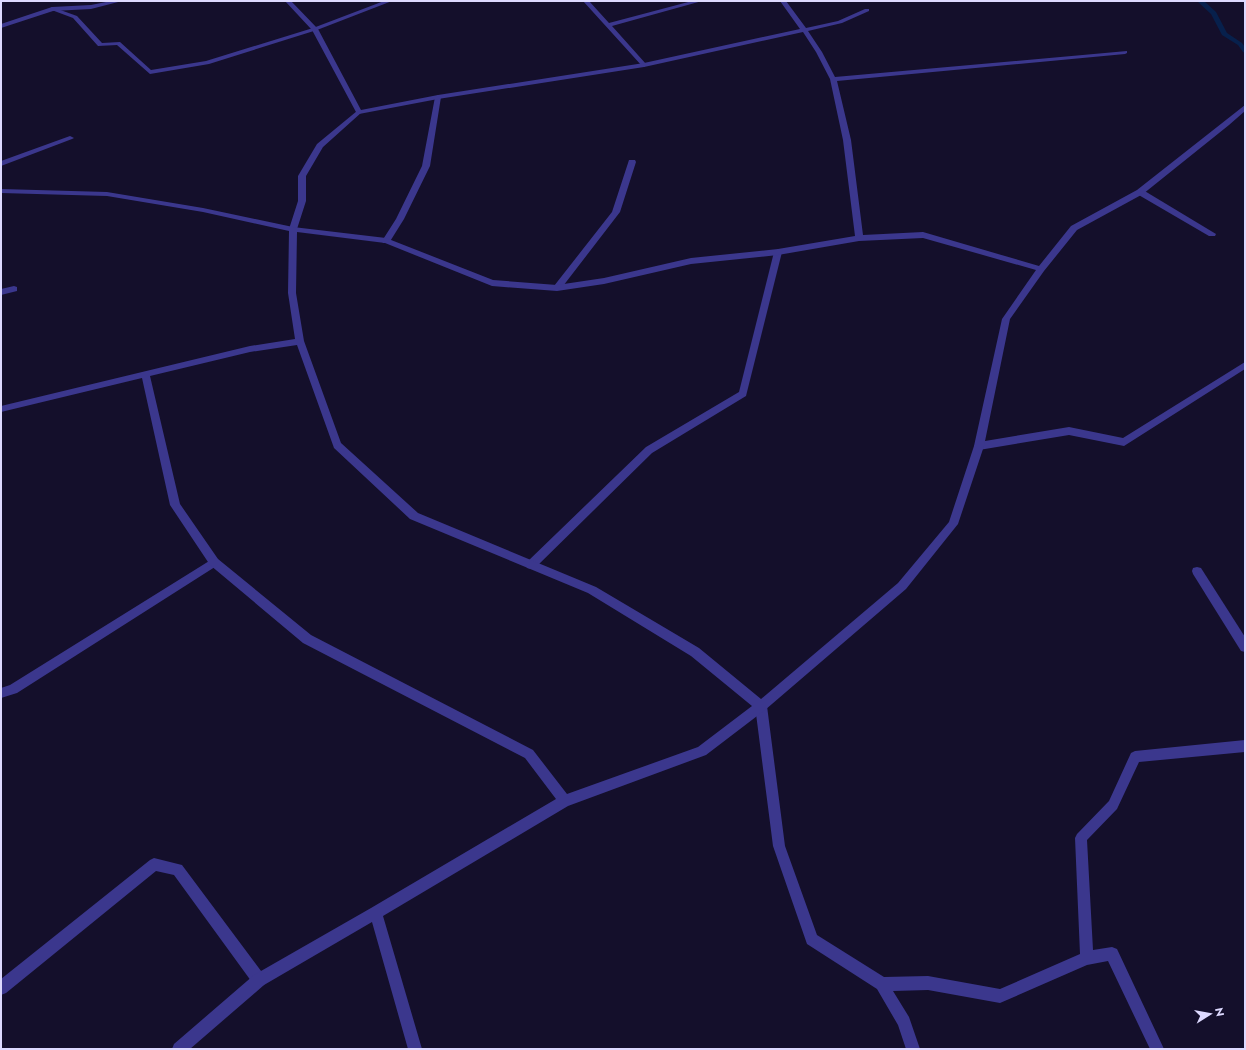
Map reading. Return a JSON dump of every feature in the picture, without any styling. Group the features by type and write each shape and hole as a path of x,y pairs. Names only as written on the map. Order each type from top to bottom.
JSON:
{"street":[{"path":"1,26 52,9 65,1"},
{"path":"52,9 91,7 119,1"},
{"path":"288,1 315,29 359,112"},
{"path":"52,9 75,17 100,45 118,43 150,72 207,63 315,29 389,1"},
{"path":"586,1 644,65"},
{"path":"607,25 699,1"},
{"path":"783,1 790,7 803,30 819,52 833,79 847,140 859,238"},
{"path":"867,10 840,22 644,65 438,96 359,112 320,146 302,176 302,201 293,229 292,293 300,341 337,445 414,516 592,590 695,652 761,706 779,846 812,939 882,984 904,1022 913,1049"},
{"path":"833,79 1125,52"},
{"path":"386,241 400,219 426,166 438,96"},
{"path":"179,1049 259,980 376,913 565,801 702,751 761,706 902,586 953,524 979,446 1006,319 1041,269 1074,228 1140,192 1228,124 1245,107"},
{"path":"1,164 70,138"},
{"path":"557,288 616,212 632,162"},
{"path":"1,191 107,194 203,210 293,229 386,241 492,283 557,288 604,281 691,261 778,252 859,238 923,235 1041,269"},
{"path":"1140,192 1212,234"},
{"path":"531,565 649,450 743,394 778,252"},
{"path":"1,292 14,289"},
{"path":"1,409 250,349 300,341"},
{"path":"979,446 1069,432 1124,442 1245,365"},
{"path":"146,374 175,505 214,562 307,640 529,754 565,801"},
{"path":"1,693 13,689 214,562"},
{"path":"1197,571 1245,646"},
{"path":"1087,958 1081,838 1113,805 1135,757 1245,746"},
{"path":"1,988 154,864 178,869 259,980"},
{"path":"376,913 415,1049"},
{"path":"882,984 928,983 1000,996 1087,958 1112,954 1157,1049"}],"waterway":[{"path":"1200,1 1214,13 1224,34 1240,44 1245,51"}]}
